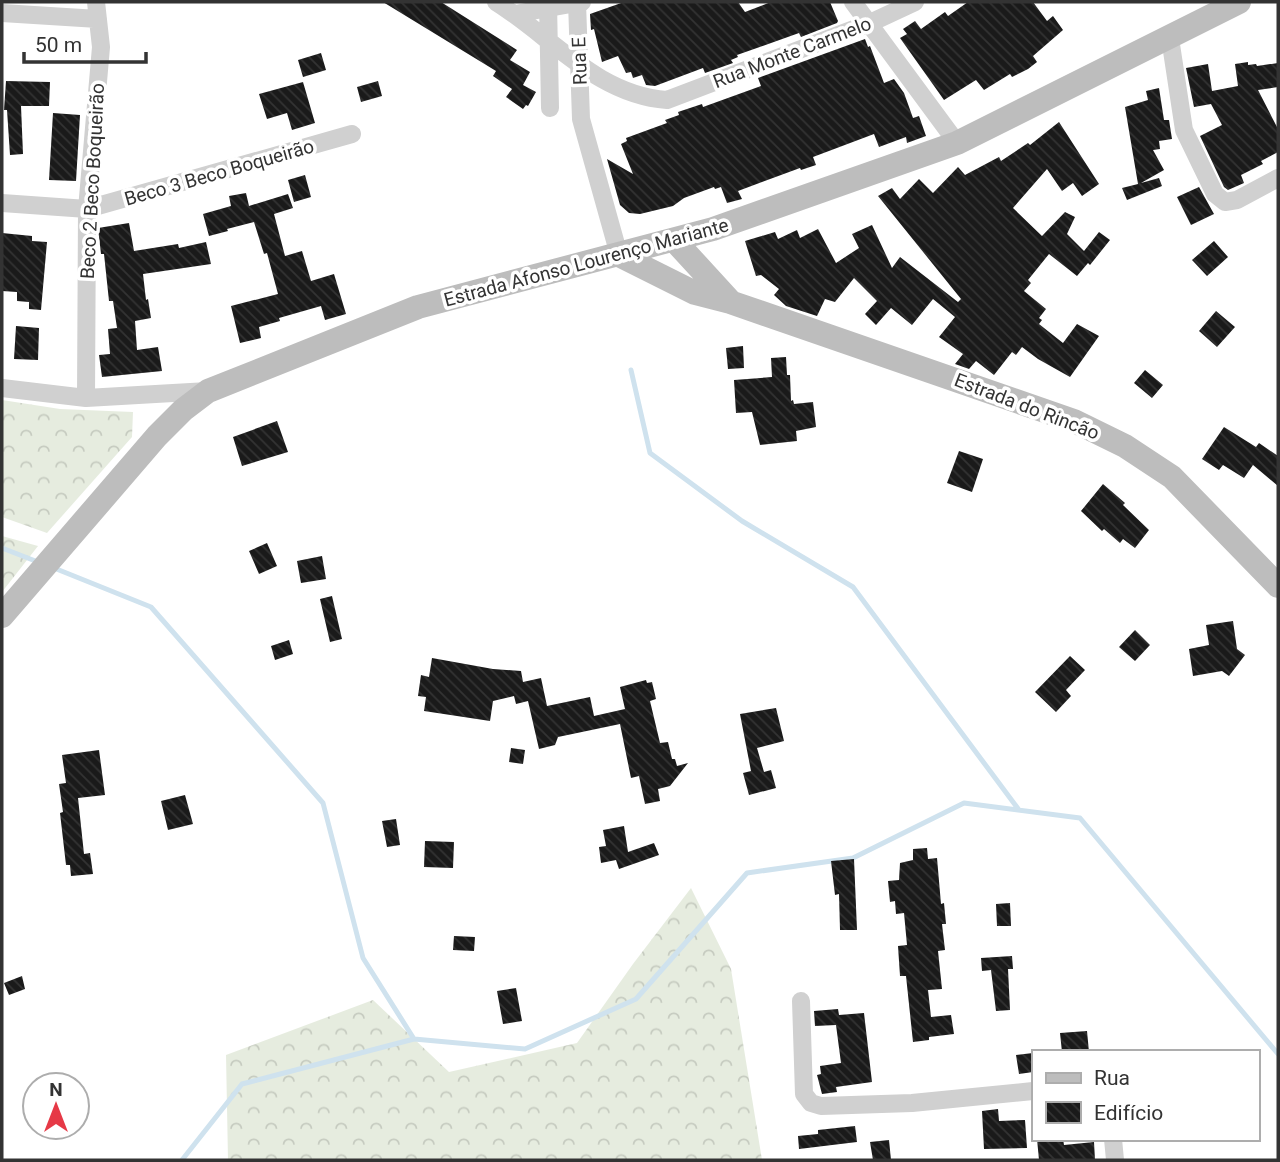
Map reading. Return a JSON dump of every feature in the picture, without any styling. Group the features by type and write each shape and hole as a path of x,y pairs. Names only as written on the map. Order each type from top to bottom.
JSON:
{"main road":[{"name":"Estrada Afonso Lourenço Mariante","path":"2,616 156,436 208,391 418,307 713,229 957,143 1239,2"},
{"path":"713,229 705,257 730,302"},
{"name":"Estrada do Rincão","path":"674,240 730,302"},
{"path":"674,240 673,266 678,284"},
{"name":"Estrada do Rincão","path":"619,255 695,293 730,302 1074,421 1125,446 1172,477 1278,586"}],"street":[{"path":"496,2 579,64"},
{"path":"515,14 548,4 579,2"},
{"name":"Rua E","path":"579,2 581,120 619,255"},
{"path":"853,2 957,143"},
{"name":"Rua Monte Carmelo","path":"579,64 620,90 647,99 667,100 870,23 915,2"},
{"path":"548,4 551,108"},
{"name":"Beco 2 Beco Boqueirão","path":"2,13 97,10 102,47 87,209 86,398"},
{"path":"1170,38 1184,130 1214,194 1225,202 1237,200 1278,178"},
{"name":"Beco 3 Beco Boqueirão","path":"2,203 87,209 352,134"},
{"path":"2,388 86,398 208,391"},
{"path":"801,1001 804,1094 811,1103 821,1106 912,1103 1032,1091"},
{"path":"1113,1141 1115,1160"}],"green space":[{"path":"2,400 60,409 133,412 132,437 47,533 2,517"},
{"path":"2,536 38,546 2,592"},
{"path":"691,888 731,969 762,1160 228,1160 226,1055 373,1000 449,1072 577,1043"}],"building":[{"path":"383,2 441,2 517,50 510,60 530,72 523,85 536,92 528,106 523,109 506,97 512,89 493,76 496,71"},
{"path":"624,2 738,2 745,12 771,2 830,2 838,21 801,37 799,33 737,55 738,57 731,60 733,63 705,73 703,68 655,86 646,85 642,75 633,78 631,72 626,73 618,56 602,62 594,29 591,30 590,14"},
{"path":"968,2 1033,2 1047,21 1053,16 1063,30 1033,56 1037,62 1028,69 1012,77 1010,74 984,90 976,80 944,100 900,38 907,34 903,29 915,21 921,29 945,12 948,16"},
{"path":"865,39 884,83 894,79 904,93 913,118 919,116 926,136 907,143 906,137 879,147 874,134 813,157 816,165 801,170 800,168 738,191 742,199 727,203 721,187 714,187 684,198 673,206 640,214 629,213 620,205 607,159 633,174 621,144 627,141 626,138 667,123 665,120 679,115 678,112 702,104 703,107 761,86 758,78"},
{"path":"321,53 326,70 303,77 298,60"},
{"path":"1248,62 1248,65 1257,66 1278,63 1278,87 1258,90 1278,129 1278,152 1261,161 1263,164 1241,175 1244,183 1228,190 1224,187 1200,136 1222,125 1211,104 1194,107 1186,68 1208,64 1212,91 1238,86 1235,64"},
{"path":"6,81 50,82 49,106 21,106 23,154 10,155 7,110 4,110"},
{"path":"378,81 382,96 361,102 357,87"},
{"path":"303,82 315,123 292,130 287,113 267,119 259,94"},
{"path":"1159,88 1164,120 1169,120 1172,139 1159,141 1160,149 1153,150 1164,170 1141,183 1159,178 1162,186 1127,200 1122,188 1138,184 1125,107 1148,100 1146,91"},
{"path":"53,113 80,115 76,181 49,180"},
{"path":"1059,122 1099,184 1082,196 1073,183 1062,191 1047,169 1013,208 1042,236 1065,212 1075,217 1067,234 1084,251 1099,232 1110,240 1090,265 1088,263 1077,276 1049,254 1028,280 1031,283 1024,291 1046,309 1039,318 1042,320 1039,324 1063,343 1077,324 1099,336 1070,377 1022,347 1016,355 1012,352 994,375 976,361 969,369 955,364 963,354 939,337 955,317 933,299 912,325 891,308 876,325 865,314 877,301 854,278 835,302 825,299 817,316 786,306 774,295 779,289 761,275 756,276 745,241 775,232 778,239 797,230 800,238 818,229 836,263 859,248 852,234 872,225 892,268 900,257 958,302 961,299 878,196 892,188 900,199 919,179 933,193 958,167 965,175 999,157 1001,161 1028,143 1030,145"},
{"path":"305,175 311,197 294,202 288,180"},
{"path":"1199,187 1214,214 1191,225 1177,197"},
{"path":"246,193 249,206 288,194 293,208 274,214 285,256 302,251 311,281 334,274 346,314 325,320 321,306 279,318 280,321 259,327 261,338 240,343 231,306 278,294 267,253 264,254 254,222 209,236 203,214 231,206 229,196"},
{"path":"129,223 134,251 178,244 179,248 206,242 211,264 143,274 151,318 135,321 137,350 158,347 162,371 102,377 99,355 110,354 108,329 117,328 113,301 109,301 98,228"},
{"path":"2,233 32,236 32,241 47,242 41,310 29,309 29,302 17,301 17,292 2,291"},
{"path":"1214,241 1228,257 1207,276 1192,260"},
{"path":"1216,311 1235,327 1217,347 1199,331"},
{"path":"16,326 39,328 38,360 14,359"},
{"path":"743,346 744,368 728,369 726,348"},
{"path":"786,357 791,401 793,400 794,404 813,402 816,427 796,431 797,441 760,445 752,412 736,413 734,380 772,377 771,358"},
{"path":"1145,370 1163,385 1152,398 1134,383"},
{"path":"277,421 288,452 242,466 233,437"},
{"path":"1224,427 1256,447 1259,443 1278,456 1278,486 1253,465 1244,478 1223,465 1219,470 1202,459"},
{"path":"959,451 983,459 972,492 947,483"},
{"path":"1103,484 1125,503 1123,505 1149,530 1135,548 1123,539 1120,543 1104,529 1102,531 1081,511"},
{"path":"267,543 277,566 259,574 249,551"},
{"path":"322,556 326,579 301,583 297,561"},
{"path":"332,596 342,639 330,642 320,599"},
{"path":"1233,621 1237,649 1245,655 1229,676 1222,671 1193,676 1189,649 1209,645 1206,625"},
{"path":"1135,630 1150,645 1135,661 1119,647"},
{"path":"289,640 293,654 275,660 271,646"},
{"path":"1070,656 1085,670 1066,690 1071,696 1056,712 1035,692"},
{"path":"432,658 521,671 523,682 541,678 547,706 590,697 594,716 625,709 620,687 646,680 647,683 652,682 656,699 650,701 660,743 668,742 672,759 675,759 677,766 688,763 670,786 658,789 660,801 645,804 639,776 631,778 620,724 558,737 555,745 539,749 528,701 516,704 514,696 493,701 490,721 424,711 426,697 418,696 421,675 429,677"},
{"path":"776,708 784,741 757,748 764,772 771,770 776,788 749,795 743,773 751,771 740,714"},
{"path":"511,748 525,750 523,764 509,762"},
{"path":"99,750 105,795 78,798 84,854 90,853 93,874 71,876 70,865 66,865 60,813 63,812 59,784 66,783 62,755"},
{"path":"185,795 193,824 168,830 161,801"},
{"path":"396,819 400,845 387,847 382,821"},
{"path":"624,826 628,852 654,843 659,855 619,869 616,860 601,863 599,847 606,846 603,830"},
{"path":"425,841 454,842 453,868 424,867"},
{"path":"927,848 928,859 937,858 941,904 944,903 946,924 942,924 945,950 938,951 942,989 928,990 931,1017 951,1015 954,1034 913,1042 906,976 900,976 898,946 907,945 904,913 896,914 895,901 890,902 888,881 899,880 900,863 913,860 913,849"},
{"path":"854,859 857,930 840,930 839,894 835,895 831,861"},
{"path":"1010,903 1011,926 997,926 996,904"},
{"path":"454,936 475,937 474,951 453,950"},
{"path":"1012,956 1013,969 1008,969 1010,1010 996,1011 991,970 982,971 981,958"},
{"path":"22,976 25,989 9,995 4,983"},
{"path":"516,988 522,1021 503,1024 497,991"},
{"path":"838,1009 839,1015 864,1013 872,1082 836,1087 837,1092 822,1094 817,1075 821,1074 820,1066 841,1063 836,1025 815,1026 814,1011"},
{"path":"1087,1031 1089,1050 1062,1050 1060,1033"},
{"path":"1032,1053 1032,1072 1019,1074 1016,1055"},
{"path":"998,1109 999,1121 1025,1120 1027,1148 984,1149 982,1111"},
{"path":"855,1126 857,1142 799,1149 798,1136 818,1134 818,1130"},
{"path":"889,1140 891,1160 873,1160 870,1142"},
{"path":"1037,1141 1063,1141 1064,1145 1094,1142 1095,1160 1039,1160"}],"waterway":[{"path":"631,370 650,453 742,521 853,587 1019,810"},
{"path":"2,548 38,562"},
{"path":"54,568 151,607 323,803 363,958 414,1039"},
{"path":"182,1160 242,1084 414,1039 525,1049 636,999 747,873 853,858 964,803 1080,818 1278,1054"}]}
